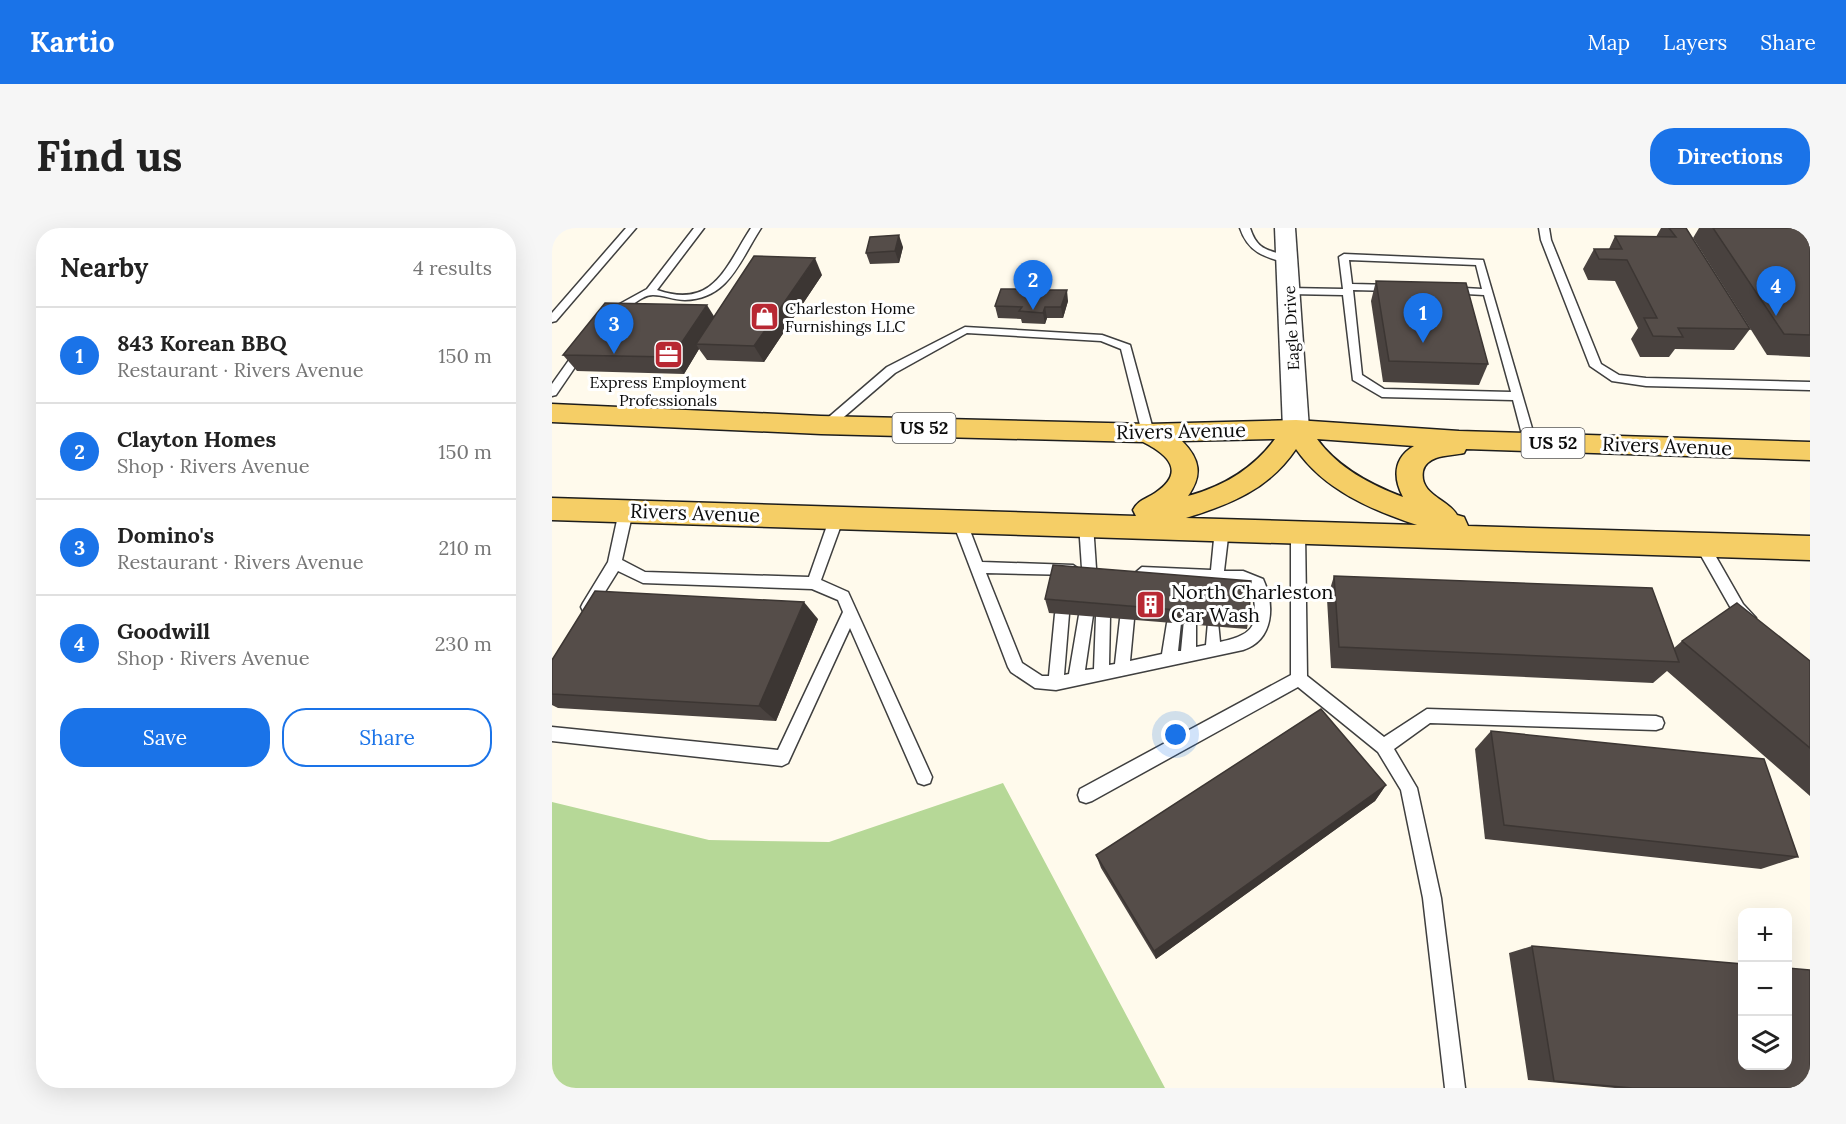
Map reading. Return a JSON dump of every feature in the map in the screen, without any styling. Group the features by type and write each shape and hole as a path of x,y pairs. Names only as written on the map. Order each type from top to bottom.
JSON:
{"main road":[{"name":"Rivers Avenue","path":"552,413 827,425 1148,433 1296,429 1519,442 1810,451"},
{"path":"1097,525 1204,503 1239,486 1266,468 1296,429 1323,465 1350,483 1418,515 1497,538"},
{"path":"1097,525 1171,498 1181,484 1186,471 1183,461 1176,451 1148,433"},
{"path":"1497,538 1438,514 1416,496 1410,482 1411,468 1416,458 1433,448 1519,442"},
{"name":"Rivers Avenue","path":"552,509 1810,548"}],"street":[{"name":"Eagle Drive","path":"1285,228 1296,429"}],"lane":[{"path":"552,319 631,228"},
{"path":"603,320 614,311 651,291 699,228"},
{"path":"651,291 659,294 687,296 702,294 717,287 756,228"},
{"path":"1245,228 1248,240 1261,253 1287,260"},
{"path":"1544,228 1546,240 1596,366 1616,378 1646,382 1810,386"},
{"path":"1807,228 1810,232"},
{"path":"1518,396 1382,393 1357,377 1344,257 1480,262 1518,396 1519,442"},
{"path":"1289,291 1407,289"},
{"path":"1430,290 1489,292"},
{"path":"827,425 891,370 965,330 1102,338 1126,346 1148,433"},
{"path":"552,392 590,338"},
{"path":"580,620 615,563 626,511"},
{"path":"813,583 837,517"},
{"path":"959,520 1016,667 1040,683 1056,683 1243,644 1257,636 1265,619 1258,583 1238,577 1187,575 1130,577"},
{"path":"979,567 1093,575 1097,525"},
{"path":"1215,592 1222,529"},
{"path":"1298,531 1299,679"},
{"path":"1702,545 1738,608 1762,630"},
{"path":"615,563 643,578 813,583 843,596 924,777"},
{"path":"1179,590 1187,575"},
{"path":"1187,575 1194,591"},
{"path":"1236,594 1238,577"},
{"path":"552,734 782,758 850,613"},
{"path":"1056,683 1062,614"},
{"path":"1076,678 1086,615"},
{"path":"1101,674 1103,616"},
{"path":"1122,669 1127,619"},
{"path":"1169,660 1182,623 1188,656"},
{"path":"1213,626 1213,651"},
{"path":"1232,646 1234,628"},
{"path":"1299,679 1384,747 1410,788 1430,887 1455,1088"},
{"path":"1086,795 1299,679"},
{"path":"1384,747 1427,716 1656,723"}],"green space":[{"path":"1003,783 1165,1088 552,1088 552,802 709,840 829,842"}],"building":[{"path":"1669,228 1686,228 1750,329 1678,328 1683,337 1653,336 1644,318 1657,318 1627,260 1599,259 1594,249 1622,249 1615,236 1676,237"},
{"path":"1713,228 1805,228 1810,234 1810,335 1784,334"},
{"path":"899,235 895,251 866,253 870,237"},
{"path":"754,256 815,258 754,346 696,344"},
{"path":"1376,281 1466,283 1488,364 1389,361"},
{"path":"1029,285 1041,286 1040,290 1067,290 1061,307 1045,307 1043,313 1019,311 1022,307 995,306 1001,289 1027,289"},
{"path":"605,303 707,305 672,357 563,355"},
{"path":"1053,565 1251,581 1249,616 1045,599"},
{"path":"1334,576 1652,588 1679,662 1339,647"},
{"path":"595,591 804,602 759,706 552,694 552,660"},
{"path":"1737,603 1810,661 1810,748 1682,641"},
{"path":"1321,709 1386,785 1154,951 1096,855"},
{"path":"1491,731 1764,759 1798,857 1504,825"},
{"path":"1532,946 1738,964 1738,1070 1792,1070 1792,968 1810,970 1810,1088 1632,1088 1554,1081"}],"place":[{"name":"Clayton Homes","path":"1033,310"},
{"name":"Goodwill","path":"1776,316"},
{"name":"Charleston Home Furnishings LLC","path":"764,317"},
{"name":"843 Korean BBQ","path":"1423,343"},
{"name":"Domino's","path":"614,354"},
{"name":"Express Employment Professionals","path":"668,354"},
{"name":"North Charleston Car Wash","path":"1150,604"}]}
